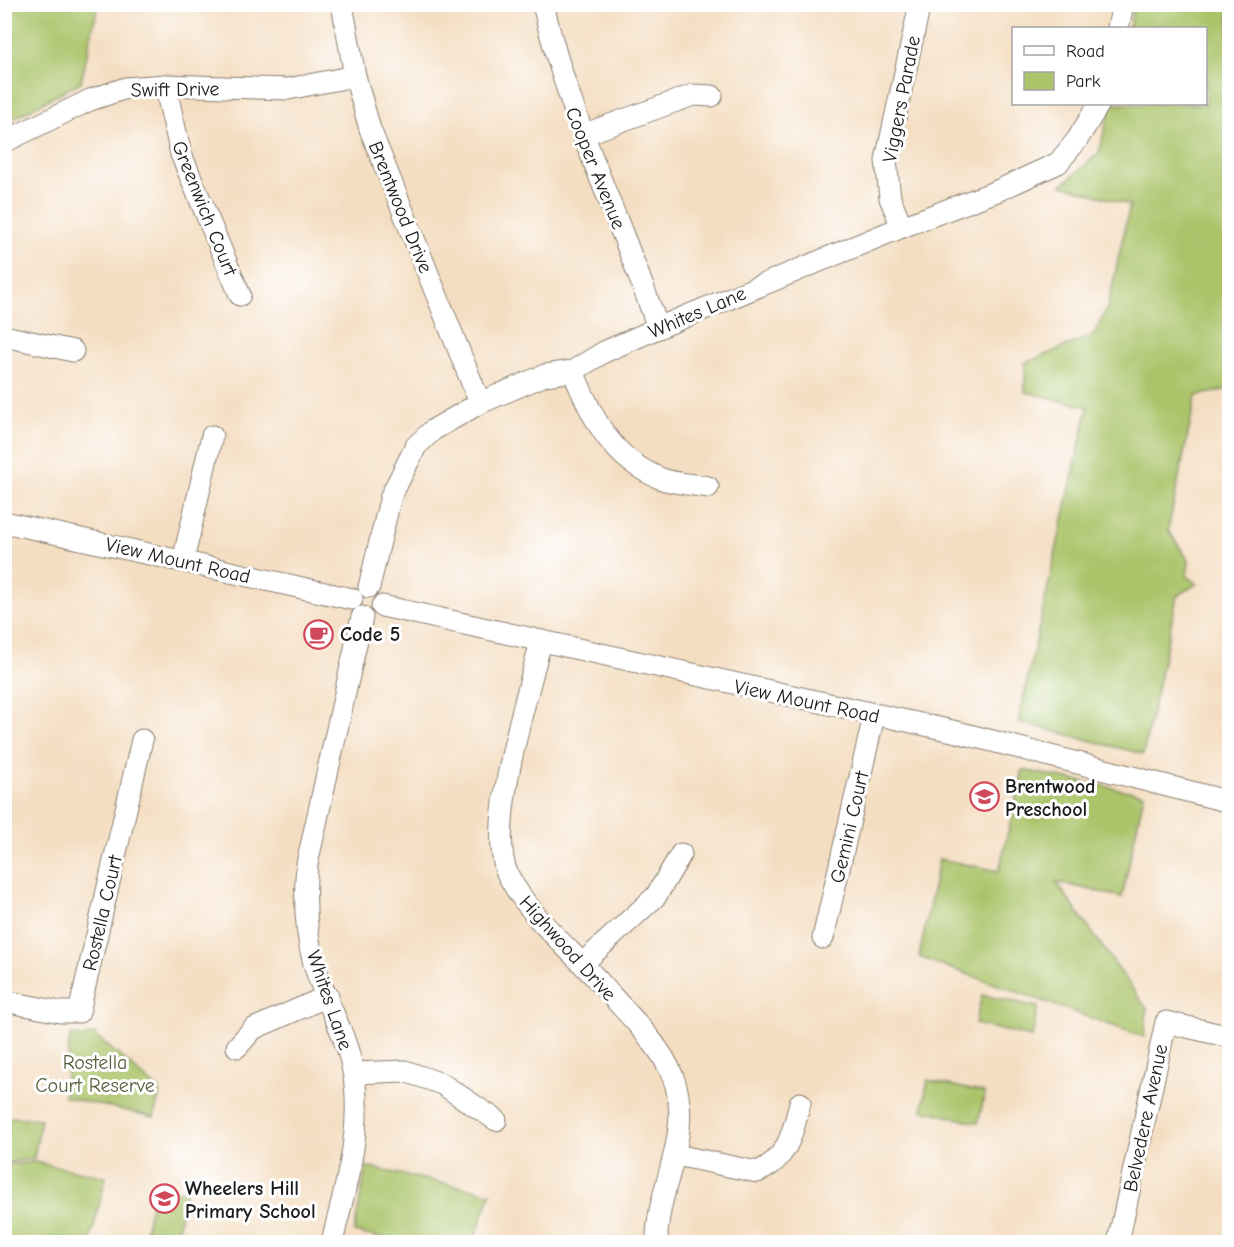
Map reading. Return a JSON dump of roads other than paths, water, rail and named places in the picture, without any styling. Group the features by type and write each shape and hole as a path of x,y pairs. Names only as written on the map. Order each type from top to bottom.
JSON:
{"street":[{"name":"Brentwood Drive","path":"342,4 355,76 370,129 480,403"},
{"name":"Cooper Avenue","path":"543,4 567,94 585,134 658,328"},
{"name":"Viggers Parade","path":"902,227 890,198 886,160 920,4"},
{"path":"1118,27 1124,4"},
{"name":"Swift Drive","path":"4,142 112,92 165,85 288,89 355,76"},
{"name":"Greenwich Court","path":"165,85 181,154 240,295"},
{"path":"585,134 693,95 712,96"},
{"name":"Whites Lane","path":"332,1242 353,1149 357,1116 354,1073 346,1041 315,965 306,915 306,872 361,601 391,496 416,446 432,430 480,403 545,375 573,371 604,352 658,328 902,227 997,191 1058,163 1083,132 1098,105"},
{"path":"4,336 73,351"},
{"path":"573,371 592,417 622,456 664,480 708,487"},
{"path":"183,561 212,436"},
{"name":"View Mount Road","path":"4,522 361,601 374,616 382,606 1029,749 1230,802"},
{"name":"Highwood Drive","path":"541,641 505,795 502,848 507,874 532,913 583,963 655,1048 673,1077 680,1128 657,1242"},
{"name":"Gemini Court","path":"823,938 874,716"},
{"name":"Rostella Court","path":"4,1001 60,1012 79,1012 141,740"},
{"path":"583,963 656,896 681,854"},
{"path":"237,1047 254,1029 328,996"},
{"name":"Belvedere Avenue","path":"1118,1242 1166,1022 1230,1037"},
{"path":"354,1073 405,1071 442,1084 496,1120"},
{"path":"676,1155 757,1172 769,1167 783,1155 794,1128 800,1103"}],"place":[{"name":"Code 5","path":"319,634"},
{"name":"Brentwood Preschool","path":"984,797"},
{"name":"Wheelers Hill Primary School","path":"164,1199"}],"park label":[{"name":"Rostella Court Reserve","path":"95,1074"}]}
